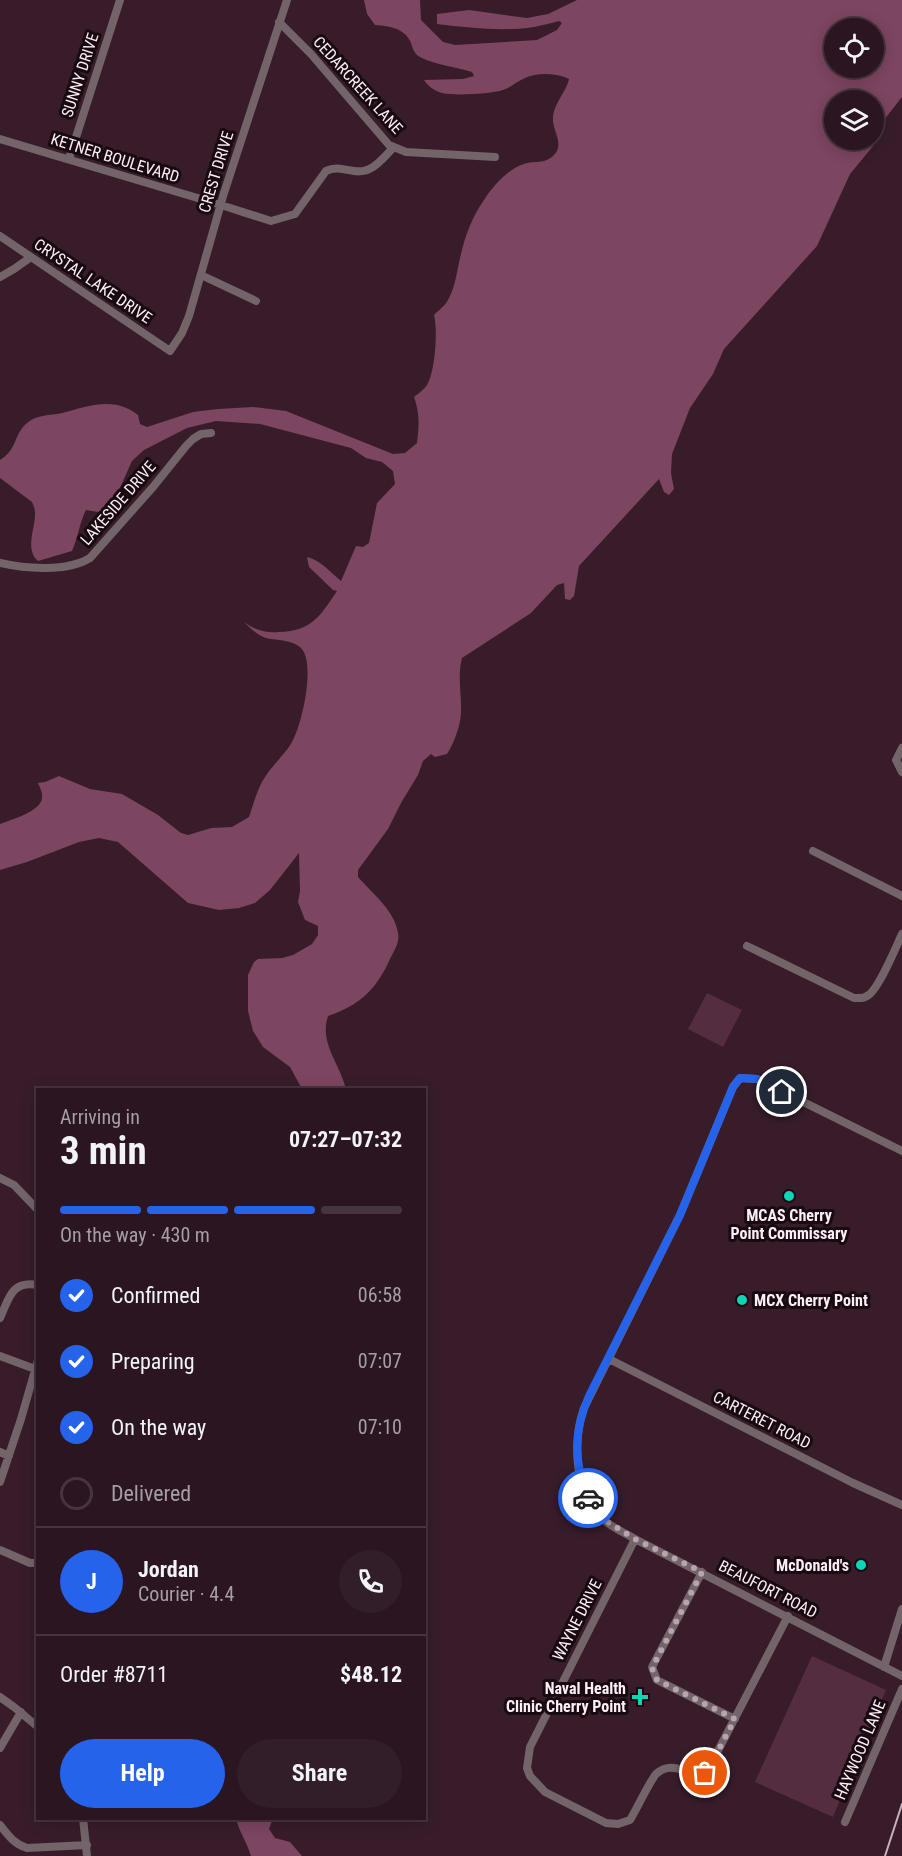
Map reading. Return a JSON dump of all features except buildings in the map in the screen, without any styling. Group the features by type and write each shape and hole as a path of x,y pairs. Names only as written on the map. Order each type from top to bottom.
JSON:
{"street":[{"name":"SUNNY DRIVE","path":"69,159 120,0"},
{"name":"CREST DRIVE","path":"170,351 182,333 287,0"},
{"name":"CEDARCREEK LANE","path":"279,22 389,145 405,152 495,157"},
{"name":"KETNER BOULEVARD","path":"0,139 271,221 295,214 326,171 333,168 354,172 368,170 380,162 394,147"},
{"name":"CRYSTAL LAKE DRIVE","path":"0,236 170,351"},
{"path":"0,277 31,257"},
{"path":"201,275 256,301"},
{"name":"LAKESIDE DRIVE","path":"0,563 23,567 57,568 80,564 90,558 186,446 201,434 211,433"},
{"path":"902,748 896,760 902,772"},
{"path":"813,851 902,896"},
{"path":"747,945 859,999 865,998 873,991 902,934"},
{"path":"609,1359 680,1215 733,1087 740,1078 757,1079 902,1151"},
{"path":"0,1178 14,1185 36,1208"},
{"path":"0,1318 12,1291 21,1284 36,1285"},
{"path":"0,1356 35,1370"},
{"name":"CARTERET ROAD","path":"609,1359 853,1483 902,1505"},
{"name":"BEAUFORT ROAD","path":"609,1359 584,1408 578,1431 578,1466 587,1497 598,1515 635,1539 902,1676"},
{"path":"0,1482 36,1367"},
{"path":"0,1452 9,1456"},
{"name":"WAYNE DRIVE","path":"635,1539 530,1747 527,1768 530,1776 545,1792 606,1823 618,1824 630,1820 656,1775 664,1770 674,1767 699,1775 705,1773 735,1719"},
{"path":"0,1550 30,1563 36,1563"},
{"path":"702,1572 652,1668 657,1680 735,1719 788,1616"},
{"path":"884,1667 902,1609"},
{"name":"HAYWOOD LANE","path":"844,1822 902,1689"},
{"path":"0,1697 36,1725"},
{"path":"0,1749 21,1712"},
{"path":"83,1820 87,1856"},
{"path":"0,1825 8,1836 27,1848 87,1845"}],"shaded area":[{"path":"364,0 420,0 421,20 443,42 455,45 537,40 557,30 562,23 559,21 519,29 475,28 437,24 437,14 469,10 527,18 548,14 577,0 902,0 902,97 884,120 884,90 824,90 824,150 870,150 850,174 817,246 724,349 713,374 690,408 672,454 671,473 674,489 669,495 664,492 659,479 579,566 574,596 570,600 565,599 564,583 557,585 531,613 462,658 461,714 452,745 447,754 435,757 431,754 423,761 418,775 388,829 358,870 358,877 392,917 398,936 385,970 373,988 349,1007 328,1016 326,1035 328,1044 346,1088 301,1088 290,1067 263,1047 253,1031 248,1011 248,975 254,962 258,959 293,955 312,944 318,935 318,926 305,920 298,902 299,853 270,890 255,903 239,908 219,910 188,903 118,842 99,838 79,842 0,870 0,824 37,807 42,796 38,783 59,776 90,789 122,794 158,815 181,833 188,835 211,828 232,827 249,817 262,782 289,747 296,734 306,694 307,667 305,656 297,645 263,637 244,622 265,631 290,631 300,629 320,615 337,591 333,590 309,567 307,557 322,564 341,581 356,546 363,547 369,543 377,503 395,484 393,471 382,462 366,458 351,448 260,424 216,421 187,428 144,450 132,461 115,499 108,508 98,512 86,510 72,551 38,561 31,544 35,518 34,507 32,502 0,478 0,460 10,451 19,432 31,420 101,404 129,409 138,415 140,424 147,427 193,412 253,407 286,411 393,454 405,453 417,443 418,420 414,397 425,387 430,377 436,340 434,315 446,303 451,293 470,226 476,212 488,195 507,174 518,166 547,160 557,151 558,143 553,115 569,79 540,74 497,91 463,94 439,92 424,80 463,79 474,76 472,72 420,57 405,34 391,27 375,25 367,14"},
{"path":"707,993 742,1010 723,1047 688,1029"},
{"path":"812,1656 886,1690 833,1817 755,1782"},
{"path":"237,1820 272,1820 269,1829 275,1838 290,1842 302,1856 251,1856"}],"railway":[{"path":"885,1856 902,1804"}],"way so far":[{"path":"588,1498 598,1515 606,1521 635,1539 702,1572 652,1668 657,1680 735,1719 705,1773"}],"place":[{"name":"MCAS Cherry Point Commissary","path":"789,1196"},
{"name":"MCX Cherry Point","path":"742,1300"},
{"name":"McDonald's","path":"861,1565"},
{"name":"Naval Health Clinic Cherry Point","path":"640,1697"}],"route":[{"path":"588,1498 578,1466 580,1419 589,1396 680,1215 733,1087 740,1078 757,1079 782,1092"}]}
